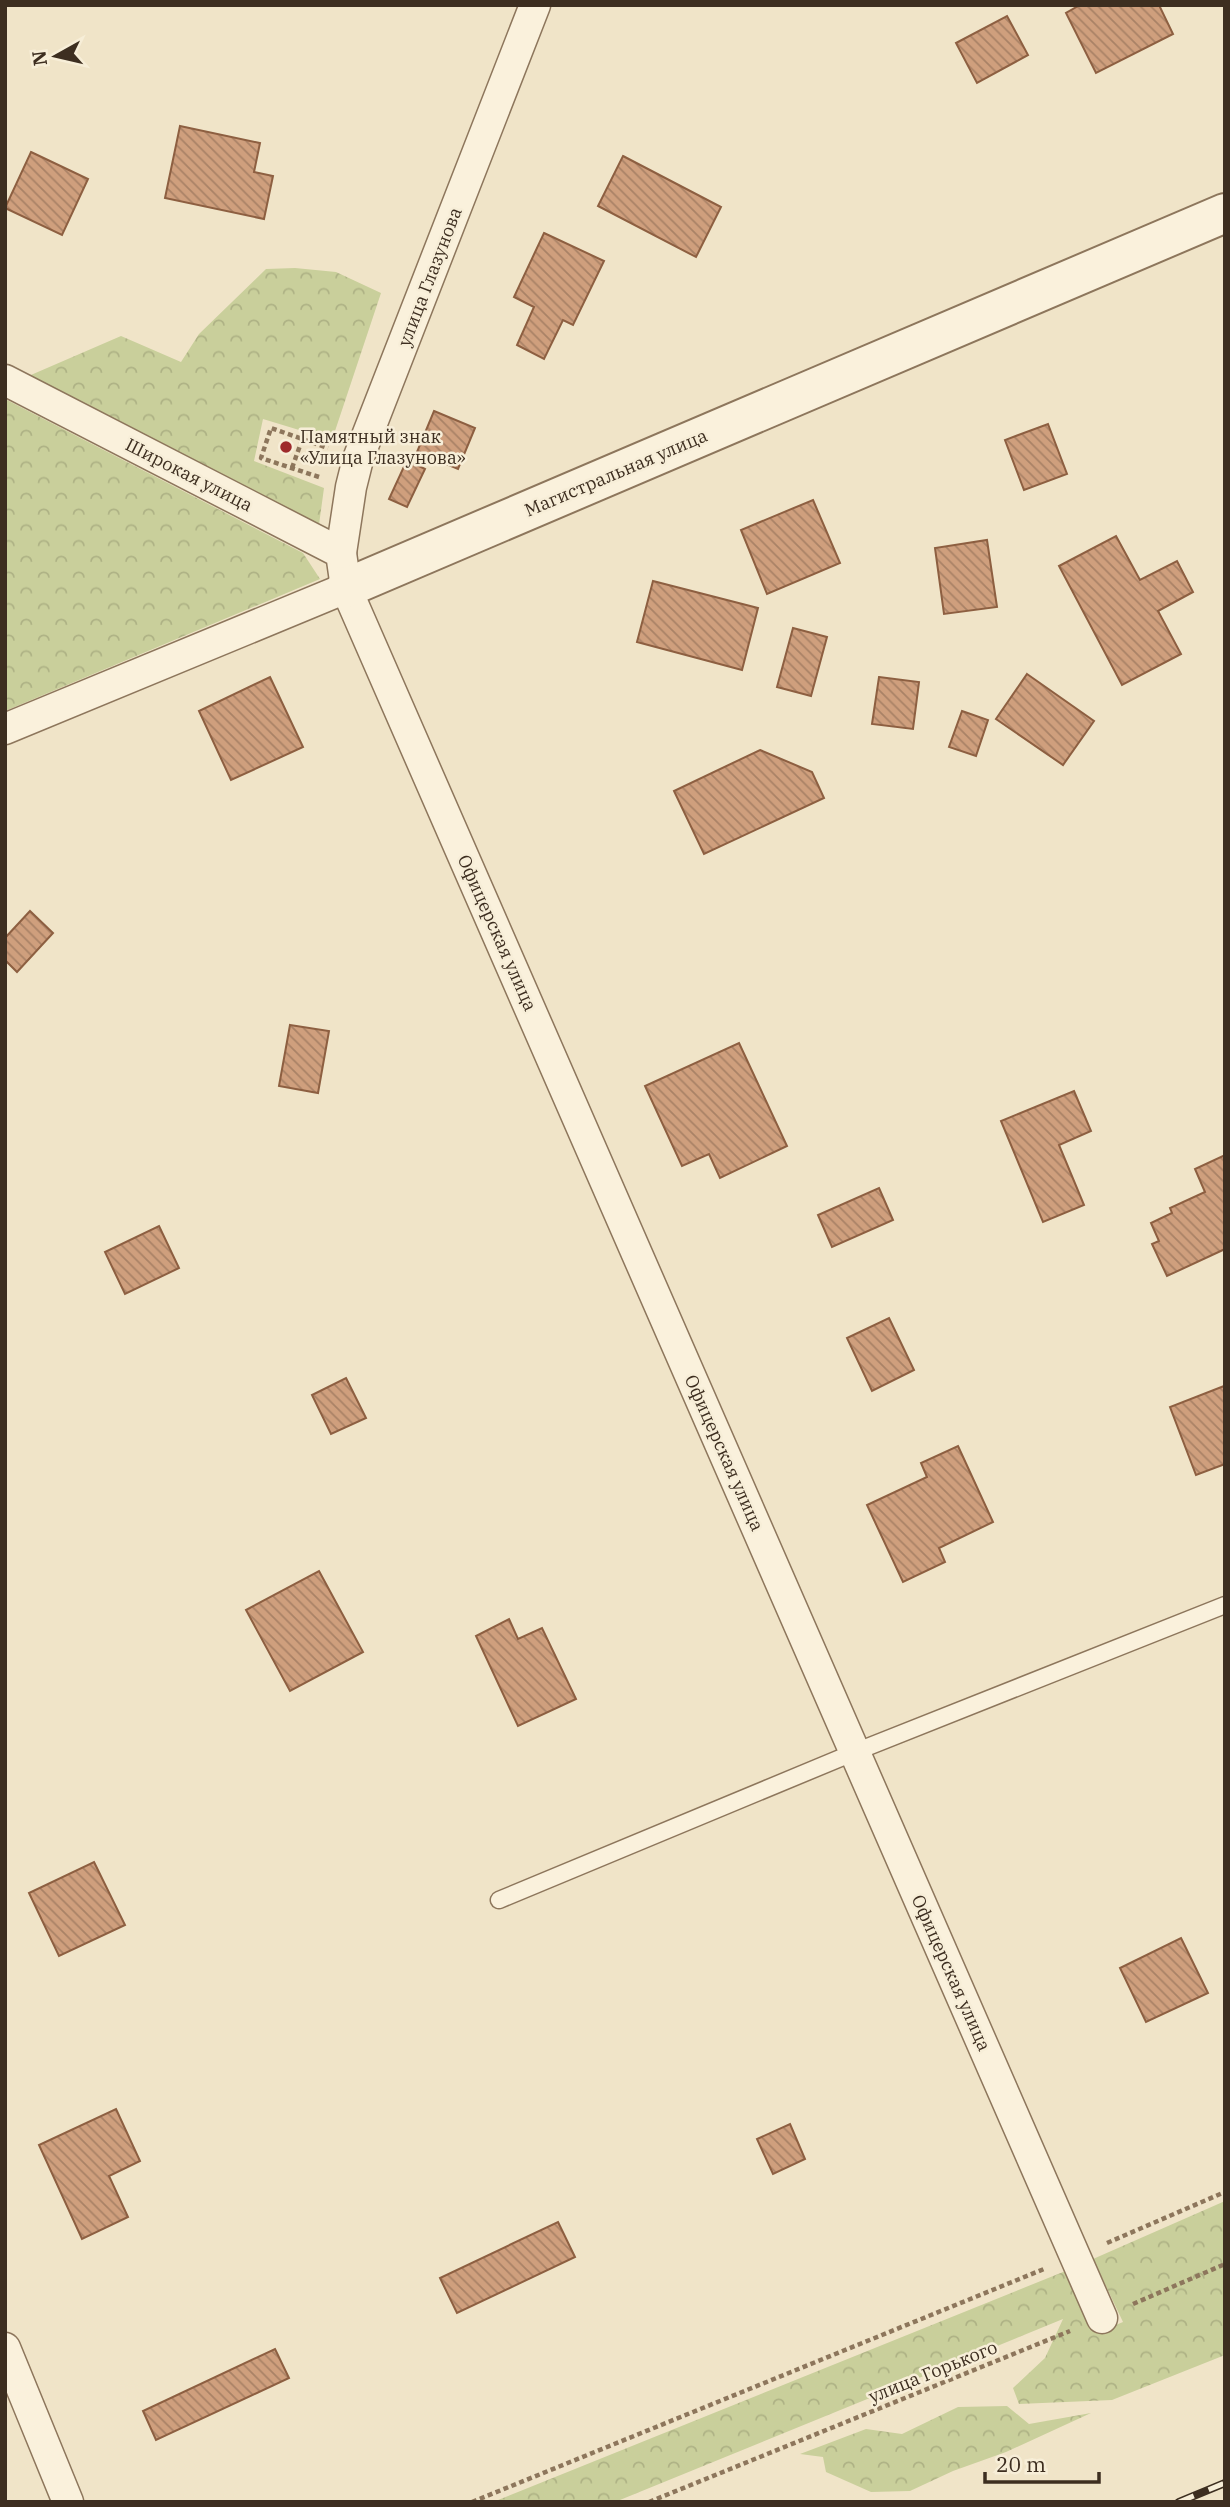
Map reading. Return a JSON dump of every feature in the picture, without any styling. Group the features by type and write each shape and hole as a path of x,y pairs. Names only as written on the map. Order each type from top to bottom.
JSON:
{"street":[{"name":"улица Глазунова","path":"343,570 355,473 535,5"},
{"name":"Магистральная улица","path":"5,729 343,570 1225,213"},
{"name":"Широкая улица","path":"5,380 343,570"},
{"name":"Офицерская улица","path":"343,570 1102,2318"},
{"path":"5,2348 68,2502"}],"lane":[{"path":"499,1900 855,1752 1225,1605"}],"path":[{"path":"271,428 302,440 355,473 292,468 261,458 271,428"},
{"path":"292,468 302,440"},
{"path":"472,2502 1225,2192"},
{"name":"улица Горького","path":"649,2502 1102,2318 1225,2264"}],"green space":[{"path":"295,268 336,272 381,293 332,440 263,419 254,461 324,488 318,532 17,381 121,336 181,362 199,334 266,269"},
{"path":"5,399 303,553 320,579 5,711"},
{"path":"1225,2201 1225,2355 1112,2400 1019,2404 1013,2388 1045,2358 1063,2319 615,2502 493,2502 1068,2270 1096,2333 1123,2322 1093,2259"},
{"path":"1007,2406 1029,2424 1091,2413 1006,2452 953,2471 910,2491 871,2492 826,2472 823,2457 800,2454 866,2429 902,2434 958,2407"}],"building":[{"path":"1080,5 1159,5 1173,34 1096,73 1066,13"},
{"path":"1007,16 1028,55 977,83 956,43"},
{"path":"180,126 260,143 254,172 273,176 264,219 165,198"},
{"path":"31,152 88,179 62,235 5,208"},
{"path":"623,156 721,207 696,257 598,206"},
{"path":"544,233 604,261 573,325 563,320 544,359 517,345 534,307 514,297"},
{"path":"434,411 475,428 458,469 417,452"},
{"path":"1048,424 1067,474 1024,490 1005,440"},
{"path":"407,460 425,469 407,507 389,499"},
{"path":"813,500 840,563 767,594 741,530"},
{"path":"1116,536 1140,580 1177,561 1193,592 1158,611 1181,654 1122,685 1059,566"},
{"path":"987,540 997,607 944,614 935,548"},
{"path":"653,581 758,608 742,670 637,642"},
{"path":"793,628 827,637 811,696 777,687"},
{"path":"1027,674 1094,721 1063,765 996,719"},
{"path":"270,677 303,747 231,780 199,711"},
{"path":"879,677 919,682 913,729 872,724"},
{"path":"962,711 988,720 976,756 949,747"},
{"path":"760,750 812,772 824,798 704,854 674,791"},
{"path":"30,911 53,933 17,972 5,960 5,938"},
{"path":"290,1025 329,1031 318,1093 279,1086"},
{"path":"739,1043 787,1146 720,1178 709,1154 682,1166 645,1086"},
{"path":"1074,1091 1091,1131 1059,1145 1084,1205 1043,1222 1001,1121"},
{"path":"1225,1155 1225,1249 1167,1276 1152,1244 1159,1241 1151,1223 1172,1213 1170,1208 1205,1192 1195,1169"},
{"path":"879,1188 893,1220 832,1247 818,1215"},
{"path":"159,1226 179,1268 125,1294 105,1252"},
{"path":"889,1318 914,1370 872,1391 847,1338"},
{"path":"346,1378 366,1418 331,1434 312,1395"},
{"path":"1224,1386 1225,1464 1196,1475 1170,1407"},
{"path":"958,1446 993,1522 939,1548 945,1562 903,1582 867,1505 927,1477 921,1463"},
{"path":"319,1571 363,1652 290,1691 246,1610"},
{"path":"509,1619 518,1639 542,1628 576,1699 518,1726 476,1636"},
{"path":"94,1862 125,1925 59,1956 29,1893"},
{"path":"1181,1938 1208,1993 1146,2022 1120,1968"},
{"path":"116,2109 140,2161 109,2176 128,2217 82,2239 39,2145"},
{"path":"790,2124 805,2159 773,2174 757,2139"},
{"path":"558,2222 575,2257 457,2313 440,2278"},
{"path":"275,2349 289,2378 156,2440 143,2411"}],"railway":[{"path":"1179,2502 1225,2483"}],"place":[{"name":"Памятный знак «Улица Глазунова»","path":"286,447"}]}
